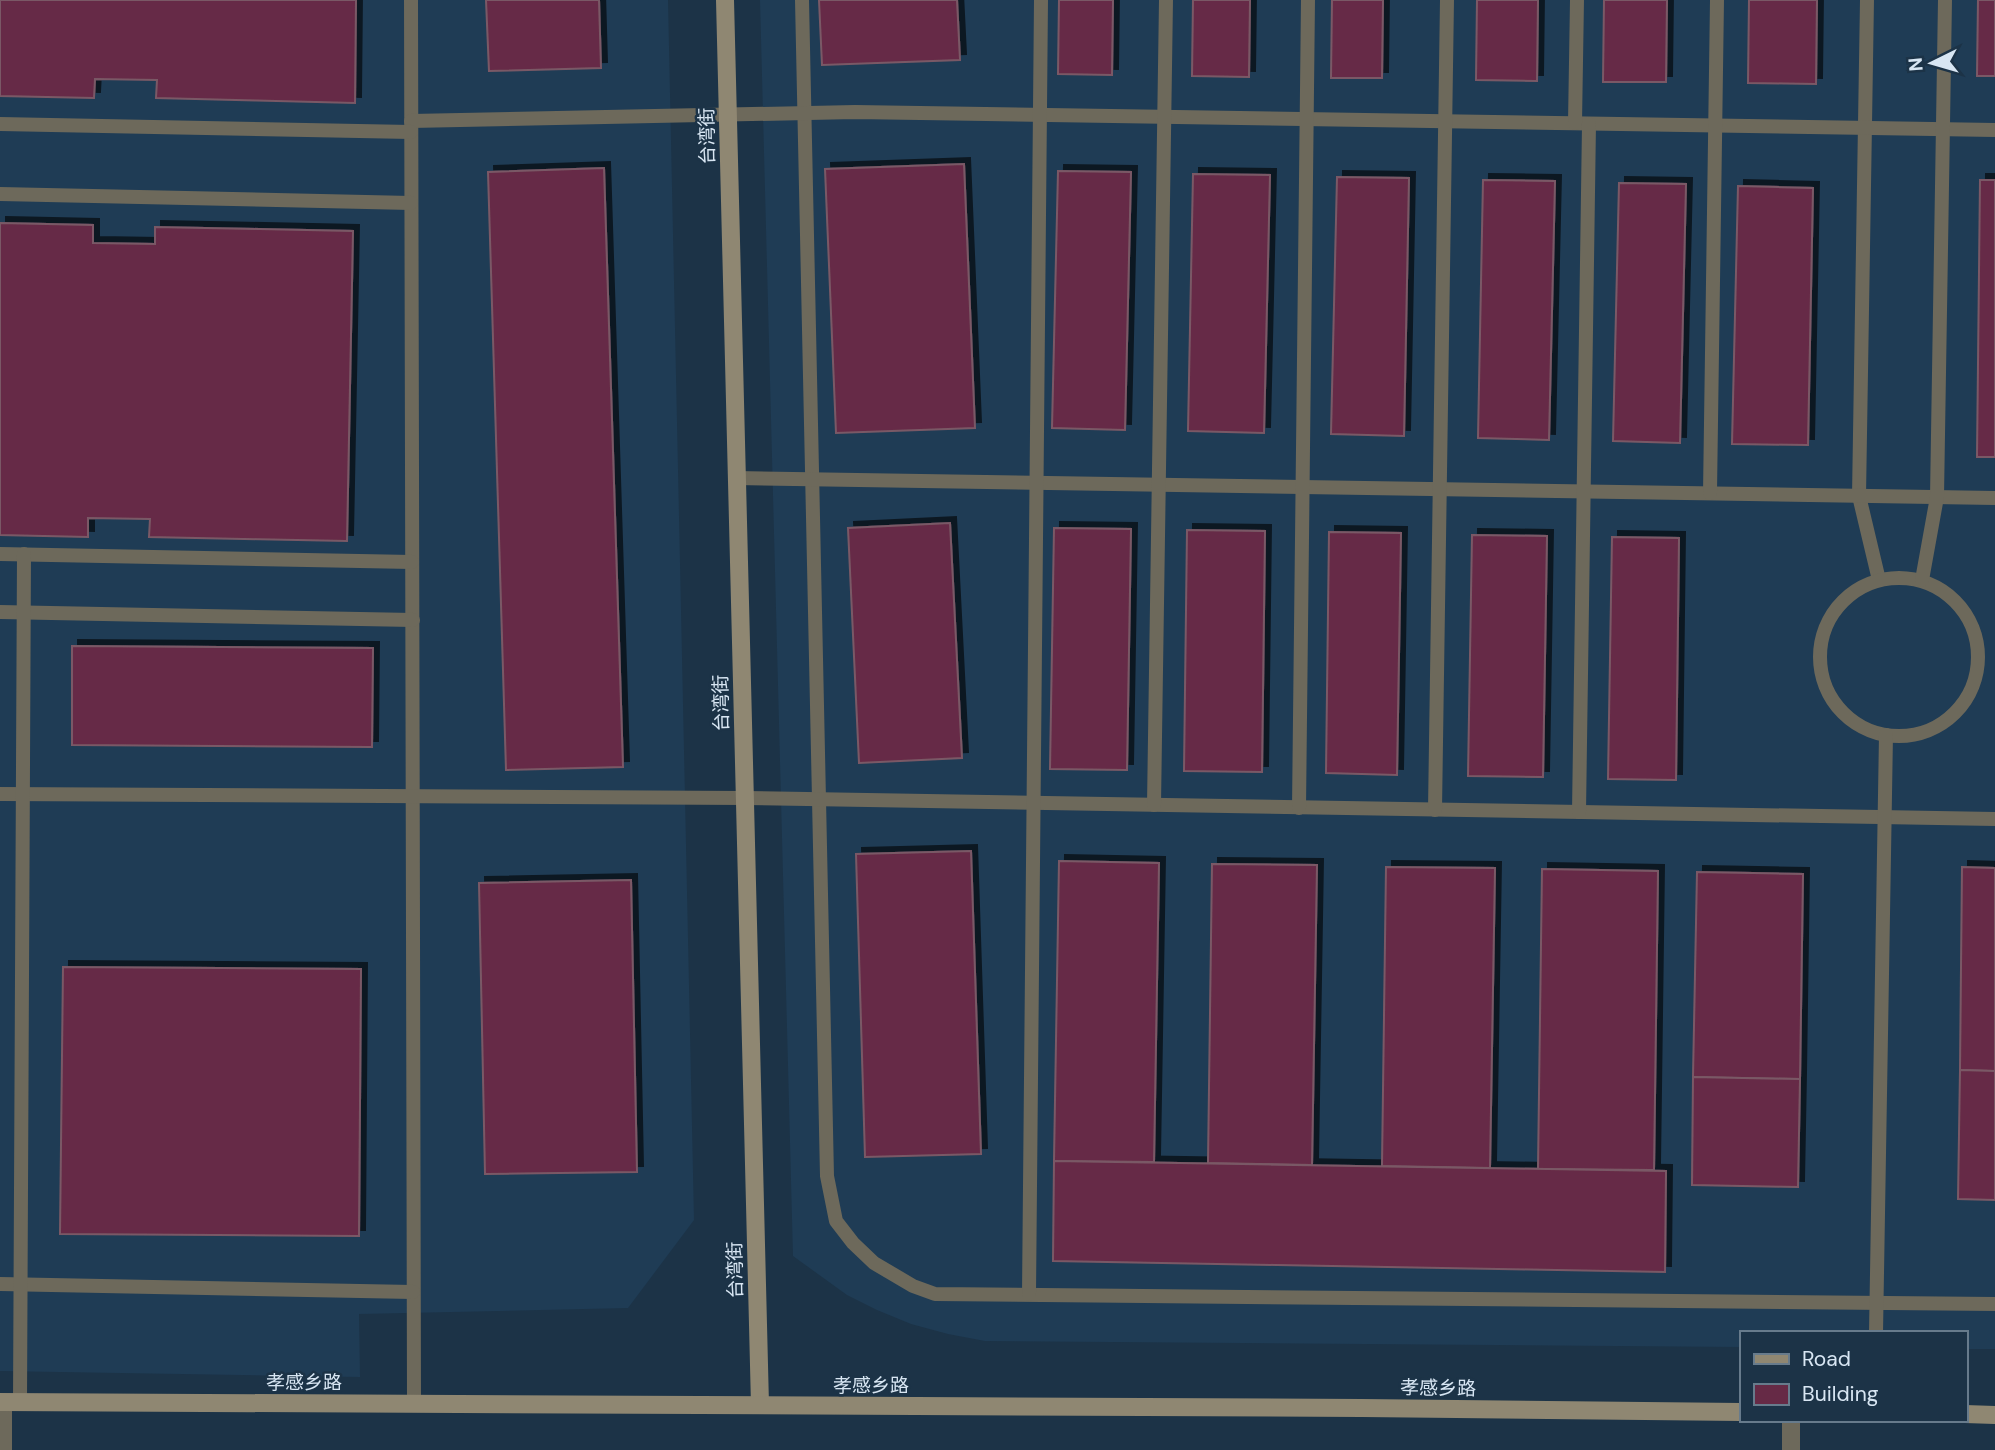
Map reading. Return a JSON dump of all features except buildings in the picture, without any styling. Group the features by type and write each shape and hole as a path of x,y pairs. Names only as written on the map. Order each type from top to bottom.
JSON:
{"main road":[{"name":"台湾街","path":"725,0 760,1405"},
{"name":"孝感乡路","path":"8,1402 1740,1412"},
{"path":"1967,1414 1995,1415"}],"street":[{"path":"1791,1422 1791,1450"}],"lane":[{"path":"411,0 414,1404"},
{"path":"802,0 827,1176 836,1222 853,1243 874,1262 913,1286 935,1294 1995,1304"},
{"path":"1029,1294 1041,0"},
{"path":"1154,805 1166,0"},
{"path":"1299,808 1308,0"},
{"path":"1435,810 1447,0"},
{"path":"1577,0 1582,123 1584,492 1579,812"},
{"path":"1710,494 1717,0"},
{"path":"1867,0 1859,496 1879,580"},
{"path":"1922,580 1937,498 1945,0"},
{"path":"0,124 411,127 855,112 1995,130"},
{"path":"0,194 411,203"},
{"path":"736,478 1995,498"},
{"path":"0,554 412,562"},
{"path":"5,1450 21,1284 24,554"},
{"path":"1900,577 1922,580 1942,589 1958,603 1970,621 1977,642 1979,664 1973,685 1963,704 1948,719 1929,730 1908,736 1886,735 1867,729 1851,719 1826,687 1821,668 1825,630 1834,613 1846,598 1861,587 1879,580 1900,577"},
{"path":"0,611 413,620"},
{"path":"1876,1331 1886,735"},
{"path":"0,794 745,798 1995,819"},
{"path":"0,1284 413,1292"}],"shaded area":[{"path":"0,0 668,0 694,1220 628,1308 359,1314 360,1377 0,1371"},
{"path":"760,0 1995,0 1995,1349 1967,1349 1967,1331 1740,1331 1740,1347 985,1341 911,1324 877,1310 847,1295 793,1256"}]}
